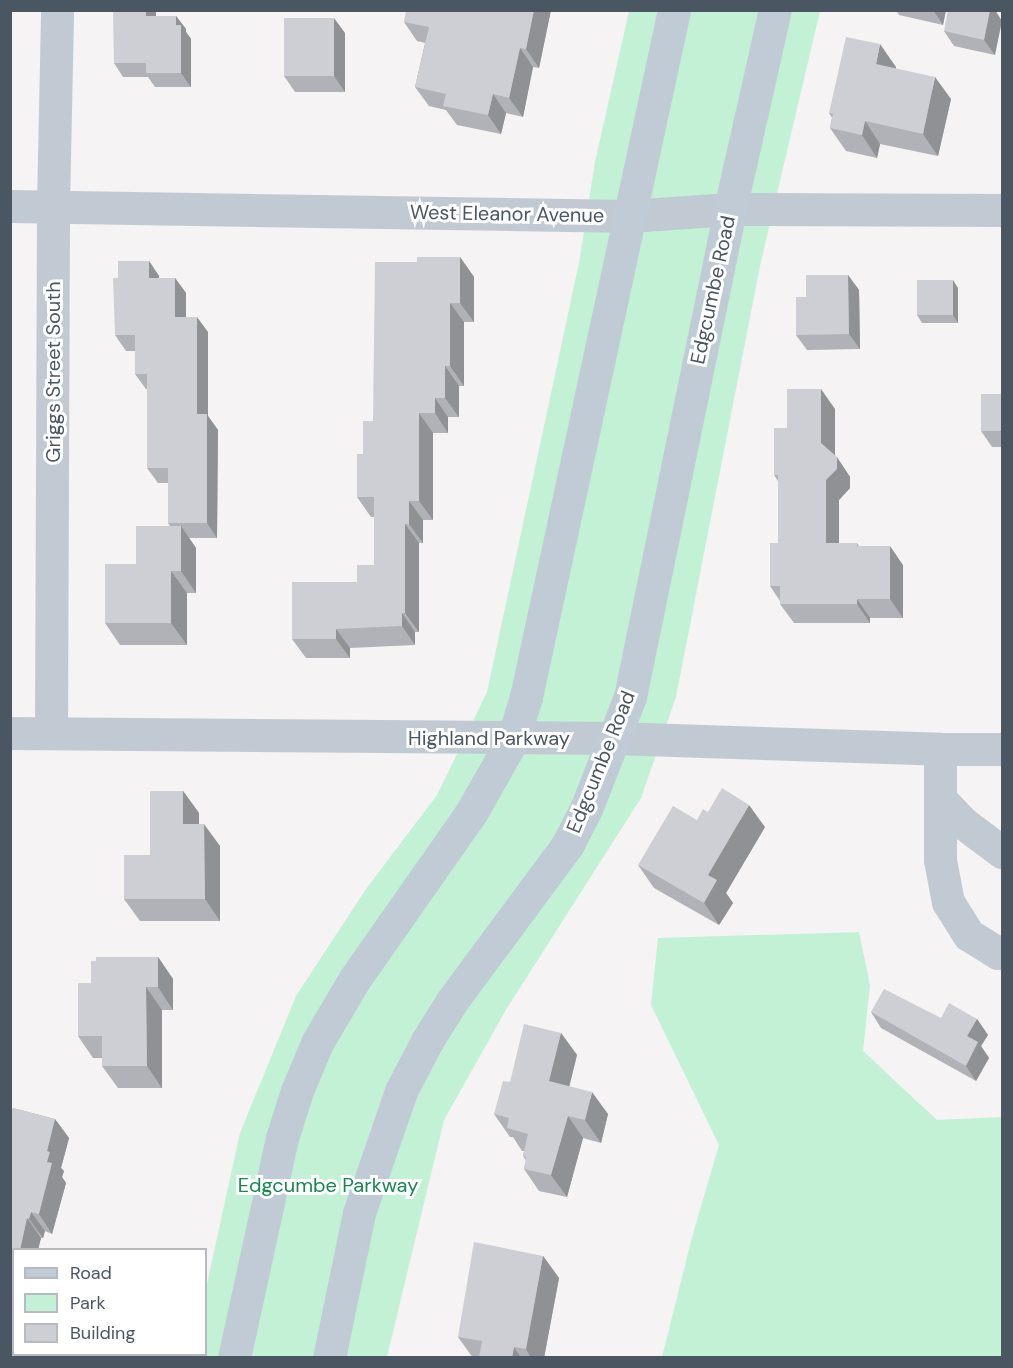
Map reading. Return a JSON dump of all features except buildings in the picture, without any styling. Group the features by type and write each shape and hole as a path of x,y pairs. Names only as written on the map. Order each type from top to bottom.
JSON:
{"street":[{"name":"Griggs Street South","path":"51,733 53,206 57,10"},
{"path":"234,1358 282,1138 297,1091 317,1043 354,980 471,813 513,739 526,697 674,10"},
{"name":"Edgcumbe Road","path":"329,1358 359,1213 401,1091 427,1041 452,1001 568,844 586,809 630,697 730,208 775,10"},
{"name":"West Eleanor Avenue","path":"10,206 629,216 730,208 1002,210"},
{"name":"Highland Parkway","path":"10,733 513,739 614,738 1002,749"},
{"path":"939,749 939,860 948,902 969,935 998,954 1002,953"},
{"path":"939,800 963,823 1002,852"}],"green space":[{"name":"Edgcumbe Parkway","path":"629,11 820,11 760,266 676,697 641,798 507,1008 444,1120 387,1357 191,1358 192,1356 207,1356 207,1283 240,1133 296,996 366,889 437,795 487,692 580,258 595,162"},
{"path":"859,932 870,985 863,1051 937,1120 1002,1117 1002,1357 662,1357 692,1237 719,1145 651,1005 658,938"}]}
